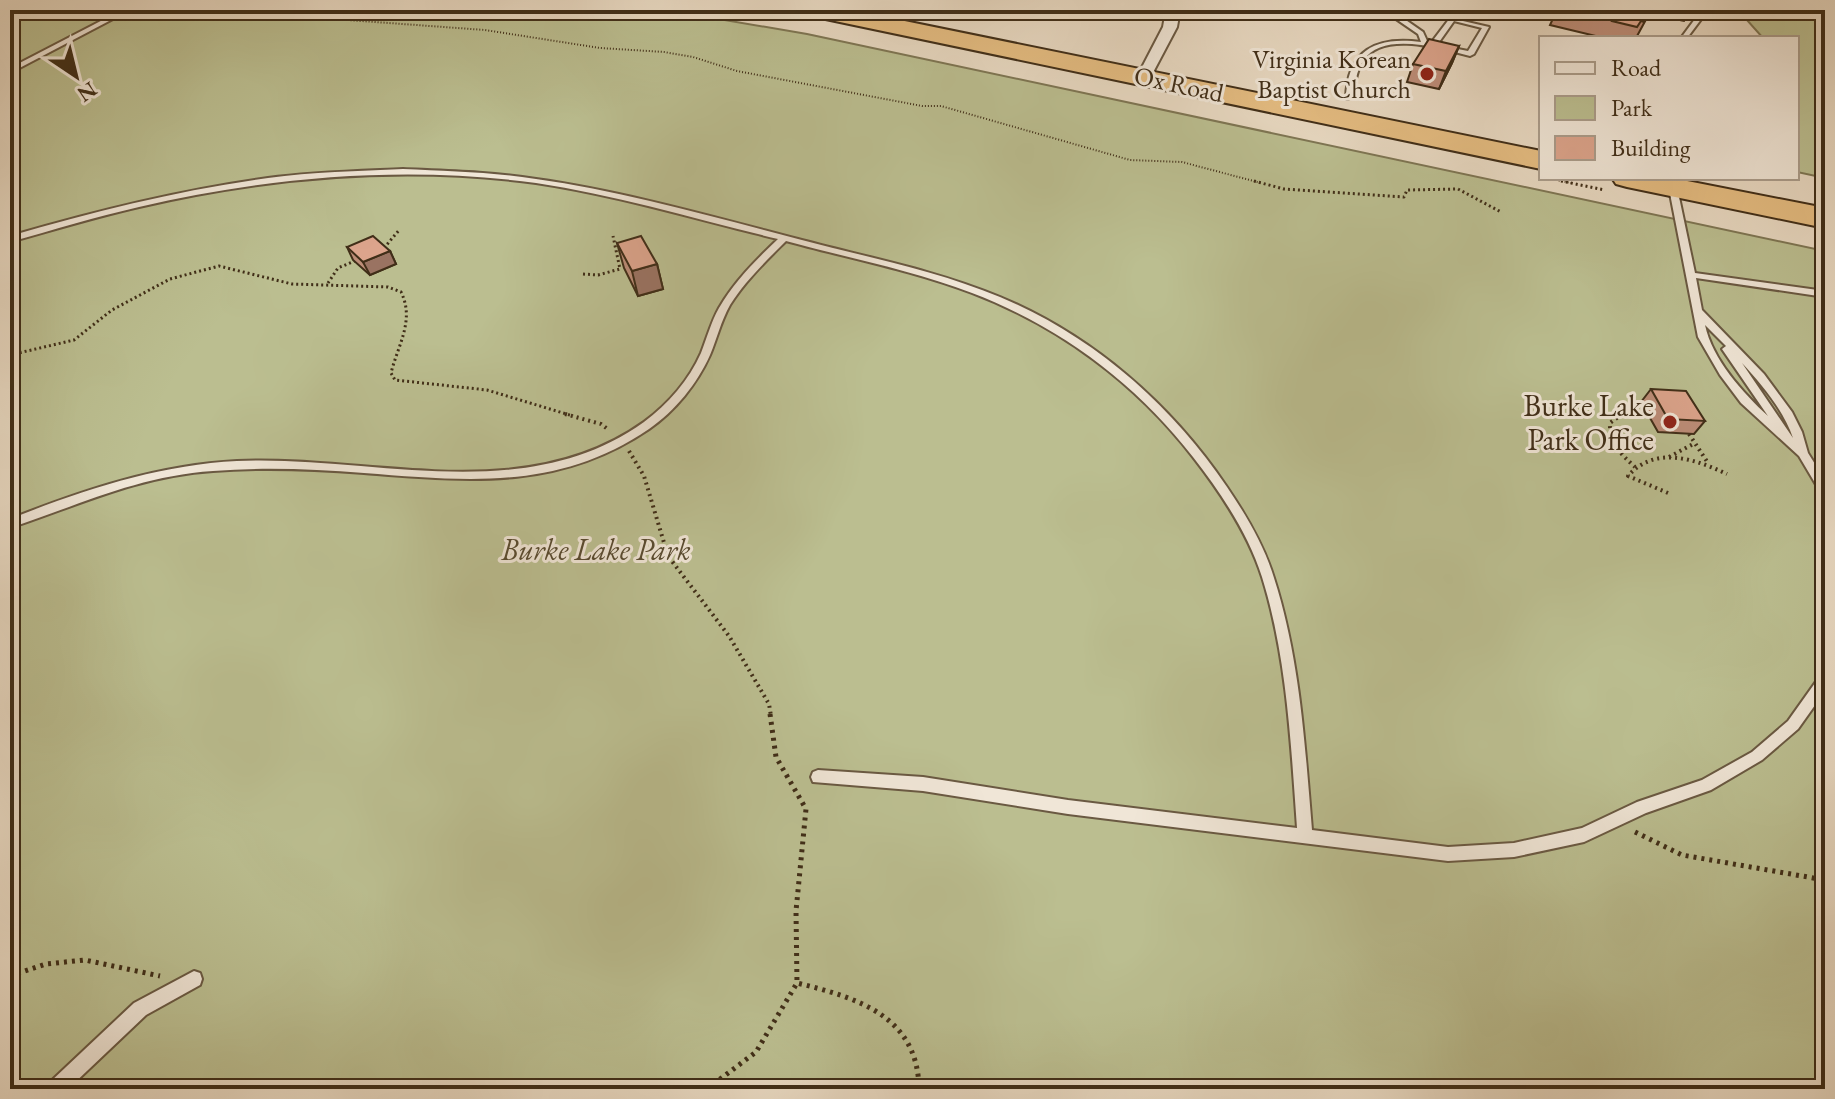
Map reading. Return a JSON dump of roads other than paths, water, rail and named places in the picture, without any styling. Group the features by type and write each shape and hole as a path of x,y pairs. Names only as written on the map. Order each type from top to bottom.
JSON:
{"highway":[{"name":"Ox Road","path":"816,10 1149,67 1349,97 1539,136"},
{"name":"Ox Road","path":"918,10 1539,160"},
{"path":"1753,180 1825,195"},
{"path":"1616,184 1672,183 1825,218"}],"street":[{"path":"1149,67 1170,27 1173,10"}],"lane":[{"path":"10,71 127,10"},
{"path":"1389,12 1430,14"},
{"path":"1389,12 1421,33 1429,45"},
{"path":"1685,36 1700,16 1727,14"},
{"path":"1349,97 1358,62 1365,52 1393,43 1429,45 1470,54 1486,27 1452,19 1429,45"},
{"path":"10,239 128,206 228,186 333,174 423,172 536,182 784,238 952,283 1012,306 1064,335 1123,375 1182,431 1244,524 1268,578 1287,666 1305,837"},
{"path":"1672,183 1699,312 1699,327 1724,373 1751,407 1803,453"},
{"path":"10,524 105,489 181,470 301,465 468,478 521,473 586,457 645,426 672,403 700,366 719,317 732,294 784,238"},
{"path":"1692,275 1825,294"},
{"path":"1699,312 1749,363 1794,423 1803,453 1825,490"},
{"path":"1714,329 1790,440"},
{"path":"818,777 923,784 1448,854 1514,850 1584,835 1642,807 1706,785 1757,756 1793,725 1825,680"},
{"path":"55,1089 140,1009 194,979"}],"place":[{"name":"Virginia Korean Baptist Church","path":"1427,74"},
{"name":"Burke Lake Park Office","path":"1670,422"}],"park label":[{"name":"Burke Lake Park","path":"596,549"}]}
